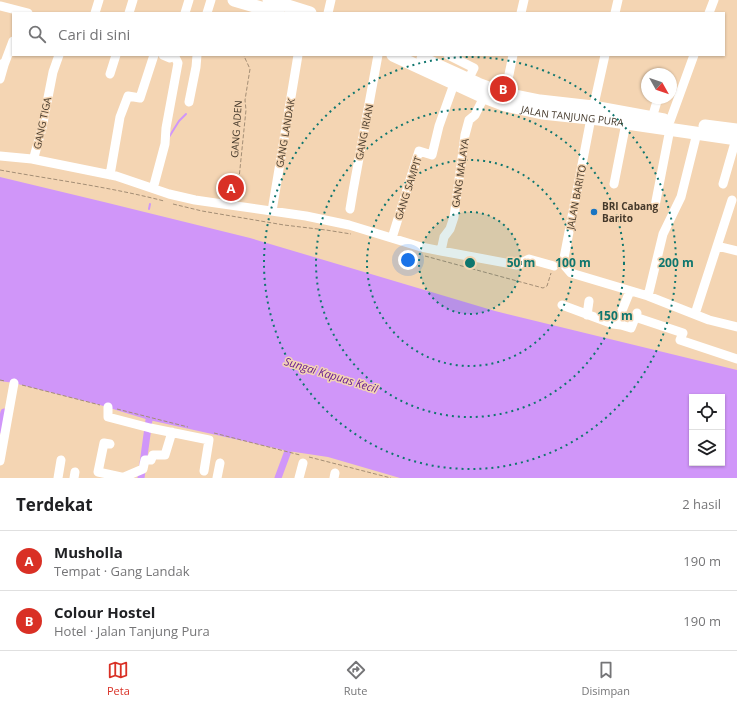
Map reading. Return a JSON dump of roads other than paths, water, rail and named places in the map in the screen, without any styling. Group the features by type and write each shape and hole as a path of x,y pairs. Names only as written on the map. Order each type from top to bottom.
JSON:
{"highway":[{"path":"234,0 281,10 300,12"},
{"path":"268,0 281,10"},
{"name":"JALAN TANJUNG PURA","path":"395,56 454,84 505,105 542,113 592,112 652,118 670,125 692,130 737,136"},
{"name":"JALAN TANJUNG PURA","path":"418,56 431,59 468,80 505,94 592,112 626,123 670,125"}],"street":[{"path":"95,12 99,0"},
{"path":"129,12 133,0"},
{"path":"185,12 189,0"},
{"path":"207,12 210,0"},
{"path":"328,12 332,0"},
{"path":"521,12 524,0"},
{"path":"615,12 618,0"},
{"path":"709,12 714,0"},
{"path":"2,5 23,12"},
{"path":"0,79 2,64 12,43"},
{"name":"GANG TIGA","path":"0,156 34,158 42,128 53,72 59,56"},
{"path":"110,74 116,56"},
{"path":"110,175 120,117 128,96 140,98 154,56"},
{"path":"154,185 165,141 178,63 174,56"},
{"path":"189,102 197,56"},
{"name":"GANG LANDAK","path":"272,210 298,56"},
{"name":"GANG IRIAN","path":"350,209 378,56"},
{"path":"450,56 474,68 468,80"},
{"path":"505,94 513,56"},
{"name":"JALAN BARITO","path":"605,56 592,112 564,258 566,266 571,274 630,291"},
{"path":"655,206 670,125 694,56"},
{"name":"GANG SAMPIT","path":"392,238 419,152 432,155 439,126 454,84"},
{"name":"GANG MALAYA","path":"441,251 444,236 450,229 454,217 465,135 469,120 475,115 484,97"},
{"path":"652,118 656,104"},
{"path":"614,184 626,123"},
{"path":"648,296 663,234 681,197 692,130"},
{"path":"723,184 737,136"},
{"path":"32,159 110,175 169,194 195,200 272,210 349,224 420,247 517,265 529,259 554,266"},
{"path":"695,314 732,200"},
{"path":"717,246 737,251"},
{"path":"621,325 621,313 630,291 648,296 709,320 737,327"},
{"path":"587,315 589,301"},
{"path":"562,305 613,324 631,328 636,314 683,333 680,340 737,359"},
{"path":"0,461 14,383"},
{"path":"108,407 108,417 209,440 204,471"},
{"path":"110,444 104,443 98,472 104,476 122,477 143,469 145,460 151,460 153,455 165,455 172,432"},
{"path":"58,478 61,460"},
{"path":"217,478 220,463"},
{"path":"299,478 303,463"}],"water":[{"name":"Sungai Kapuas Kecil","path":"0,177 250,238 495,311 737,370 737,478 400,478 328,457 288,451 149,420 100,405 14,383 0,381"}],"waterway":[{"path":"169,137 179,121 186,114"},
{"path":"149,209 150,204"},
{"path":"0,430 4,412"},
{"path":"141,478 149,420"},
{"path":"278,478 288,451"}],"place":[{"name":"Colour Hostel","path":"503,89"},
{"name":"Musholla","path":"231,188"},
{"name":"BRI Cabang Barito","path":"594,212"}]}
